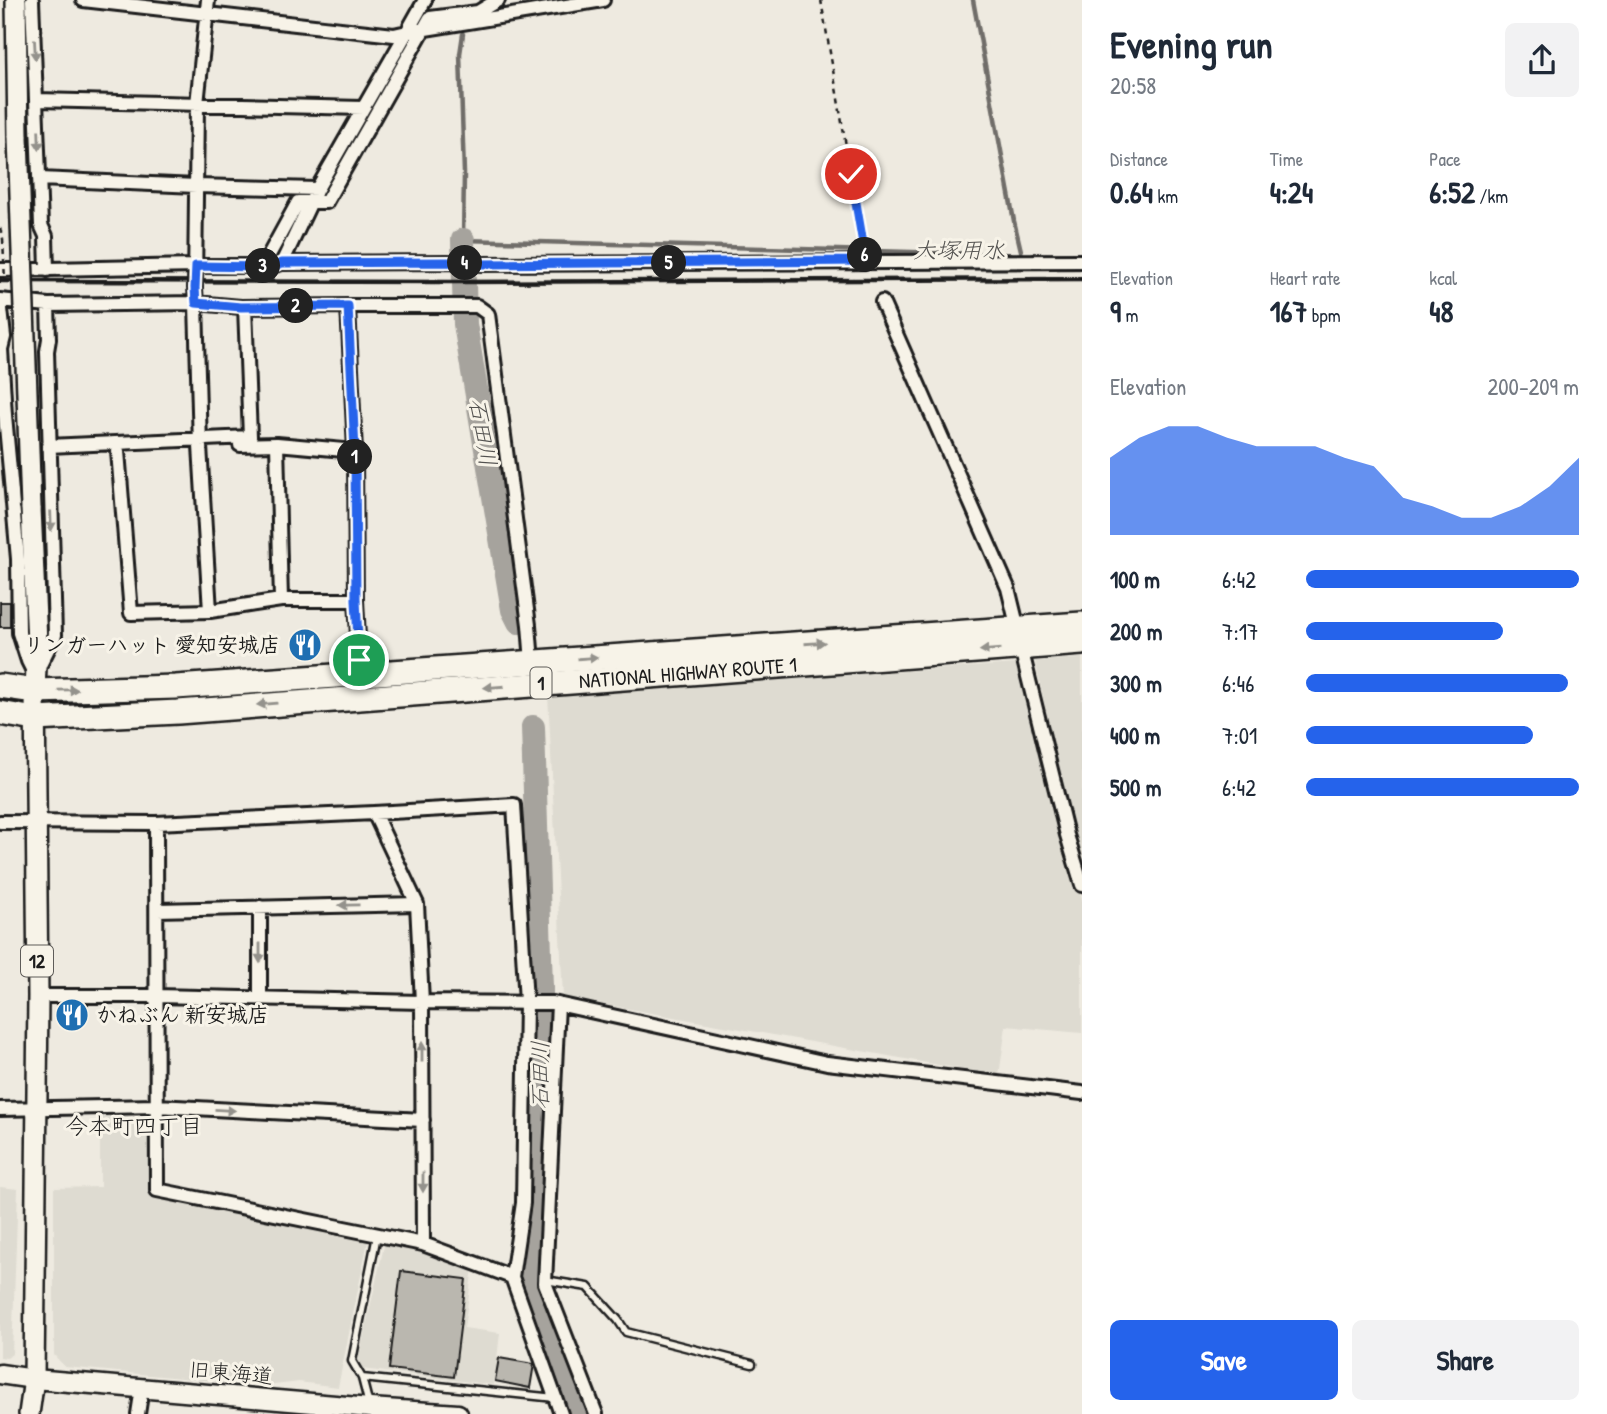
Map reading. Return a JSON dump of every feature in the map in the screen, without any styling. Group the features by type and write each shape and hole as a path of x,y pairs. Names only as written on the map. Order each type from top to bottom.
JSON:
{"highway":[{"name":"NATIONAL HIGHWAY ROUTE 1","path":"0,713 35,719 178,712 1019,639 1082,624"},
{"name":"NATIONAL HIGHWAY ROUTE 1","path":"0,686 35,683 176,687 532,662 1019,639 1082,643"}],"main road":[{"name":"12","path":"16,0 18,137 37,643 35,719 38,996 34,1379 29,1414"}],"street":[{"path":"32,0 41,225 46,236 47,270"},
{"path":"83,0 394,35 603,0"},
{"path":"208,0 197,104 195,288 200,443 210,611"},
{"path":"282,263 317,189 425,0"},
{"path":"263,266 298,202 326,202 430,18 478,12 498,0"},
{"path":"37,100 363,107"},
{"path":"40,179 317,189"},
{"path":"2,273 196,266 271,267 282,263 1082,261"},
{"path":"35,683 19,633 18,559 5,484 1,362 4,337 0,300 48,304 196,303 245,307 477,306 488,314 532,662"},
{"path":"883,302 1008,588 1066,835 1082,885"},
{"path":"35,683 55,635 48,304"},
{"path":"348,306 355,451 356,600 360,674"},
{"path":"49,450 118,450 250,437 245,307"},
{"path":"49,450 200,443 277,444 355,451"},
{"path":"277,444 281,600"},
{"path":"118,450 131,613 210,611 281,600 356,600"},
{"path":"0,822 156,823 514,805 528,1002 523,1203 512,1277 561,1414"},
{"path":"373,813 417,904 422,1002 423,1244"},
{"path":"156,823 157,1191 423,1244 512,1277"},
{"path":"157,910 417,904"},
{"path":"260,908 260,999"},
{"path":"38,996 556,1003 827,1063 1082,1093"},
{"path":"556,1003 545,1283 596,1414"},
{"path":"0,1109 157,1106 423,1120"},
{"name":"旧東海道","path":"0,1374 458,1414"},
{"path":"138,1414 142,1388"}],"lane":[{"path":"370,1408 362,1378 352,1361 377,1235"},
{"path":"545,1280 588,1287 626,1332 752,1364"},
{"path":"362,1378 555,1398"}],"path":[{"path":"821,0 866,261"},
{"path":"0,228 4,239 2,273"}],"shaded area":[{"path":"1082,658 1082,863 1071,825 1035,661"},
{"path":"1016,664 1082,900 1082,1033 1006,1026 999,1076 563,997 548,694"},
{"path":"148,1115 149,1193 368,1241 338,1387 299,1382 266,1386 65,1367 54,1355 54,1188 100,1187 100,1116"},
{"path":"0,1187 18,1189 12,1354 7,1358 0,1357"},
{"path":"389,1243 422,1250 473,1268 464,1328 500,1333 494,1385 362,1369 358,1360 384,1246"}],"building":[{"path":"0,602 10,602 10,627 0,627"},
{"path":"401,1271 466,1279 454,1377 389,1369"},
{"path":"499,1358 534,1364 530,1388 495,1381"}],"waterway":[{"path":"463,34 460,54 463,240 1022,255 973,0"},
{"name":"石田川","path":"463,240 465,324 513,610 519,622"},
{"name":"大塚用水","path":"883,268 1082,268"},
{"name":"石田川","path":"533,727 541,988 541,1106 529,1280 577,1414"}],"railway":[{"path":"0,281 1082,279"}],"place":[{"name":"リンガーハット 愛知安城店","path":"305,645"},
{"name":"かねぶん 新安城店","path":"72,1015"}],"district":[{"name":"今本町四丁目","path":"134,1126"}],"route":[{"path":"359,660 355,451 348,306 241,307 196,303 196,266 271,267 282,263 866,261 851,174"}]}
